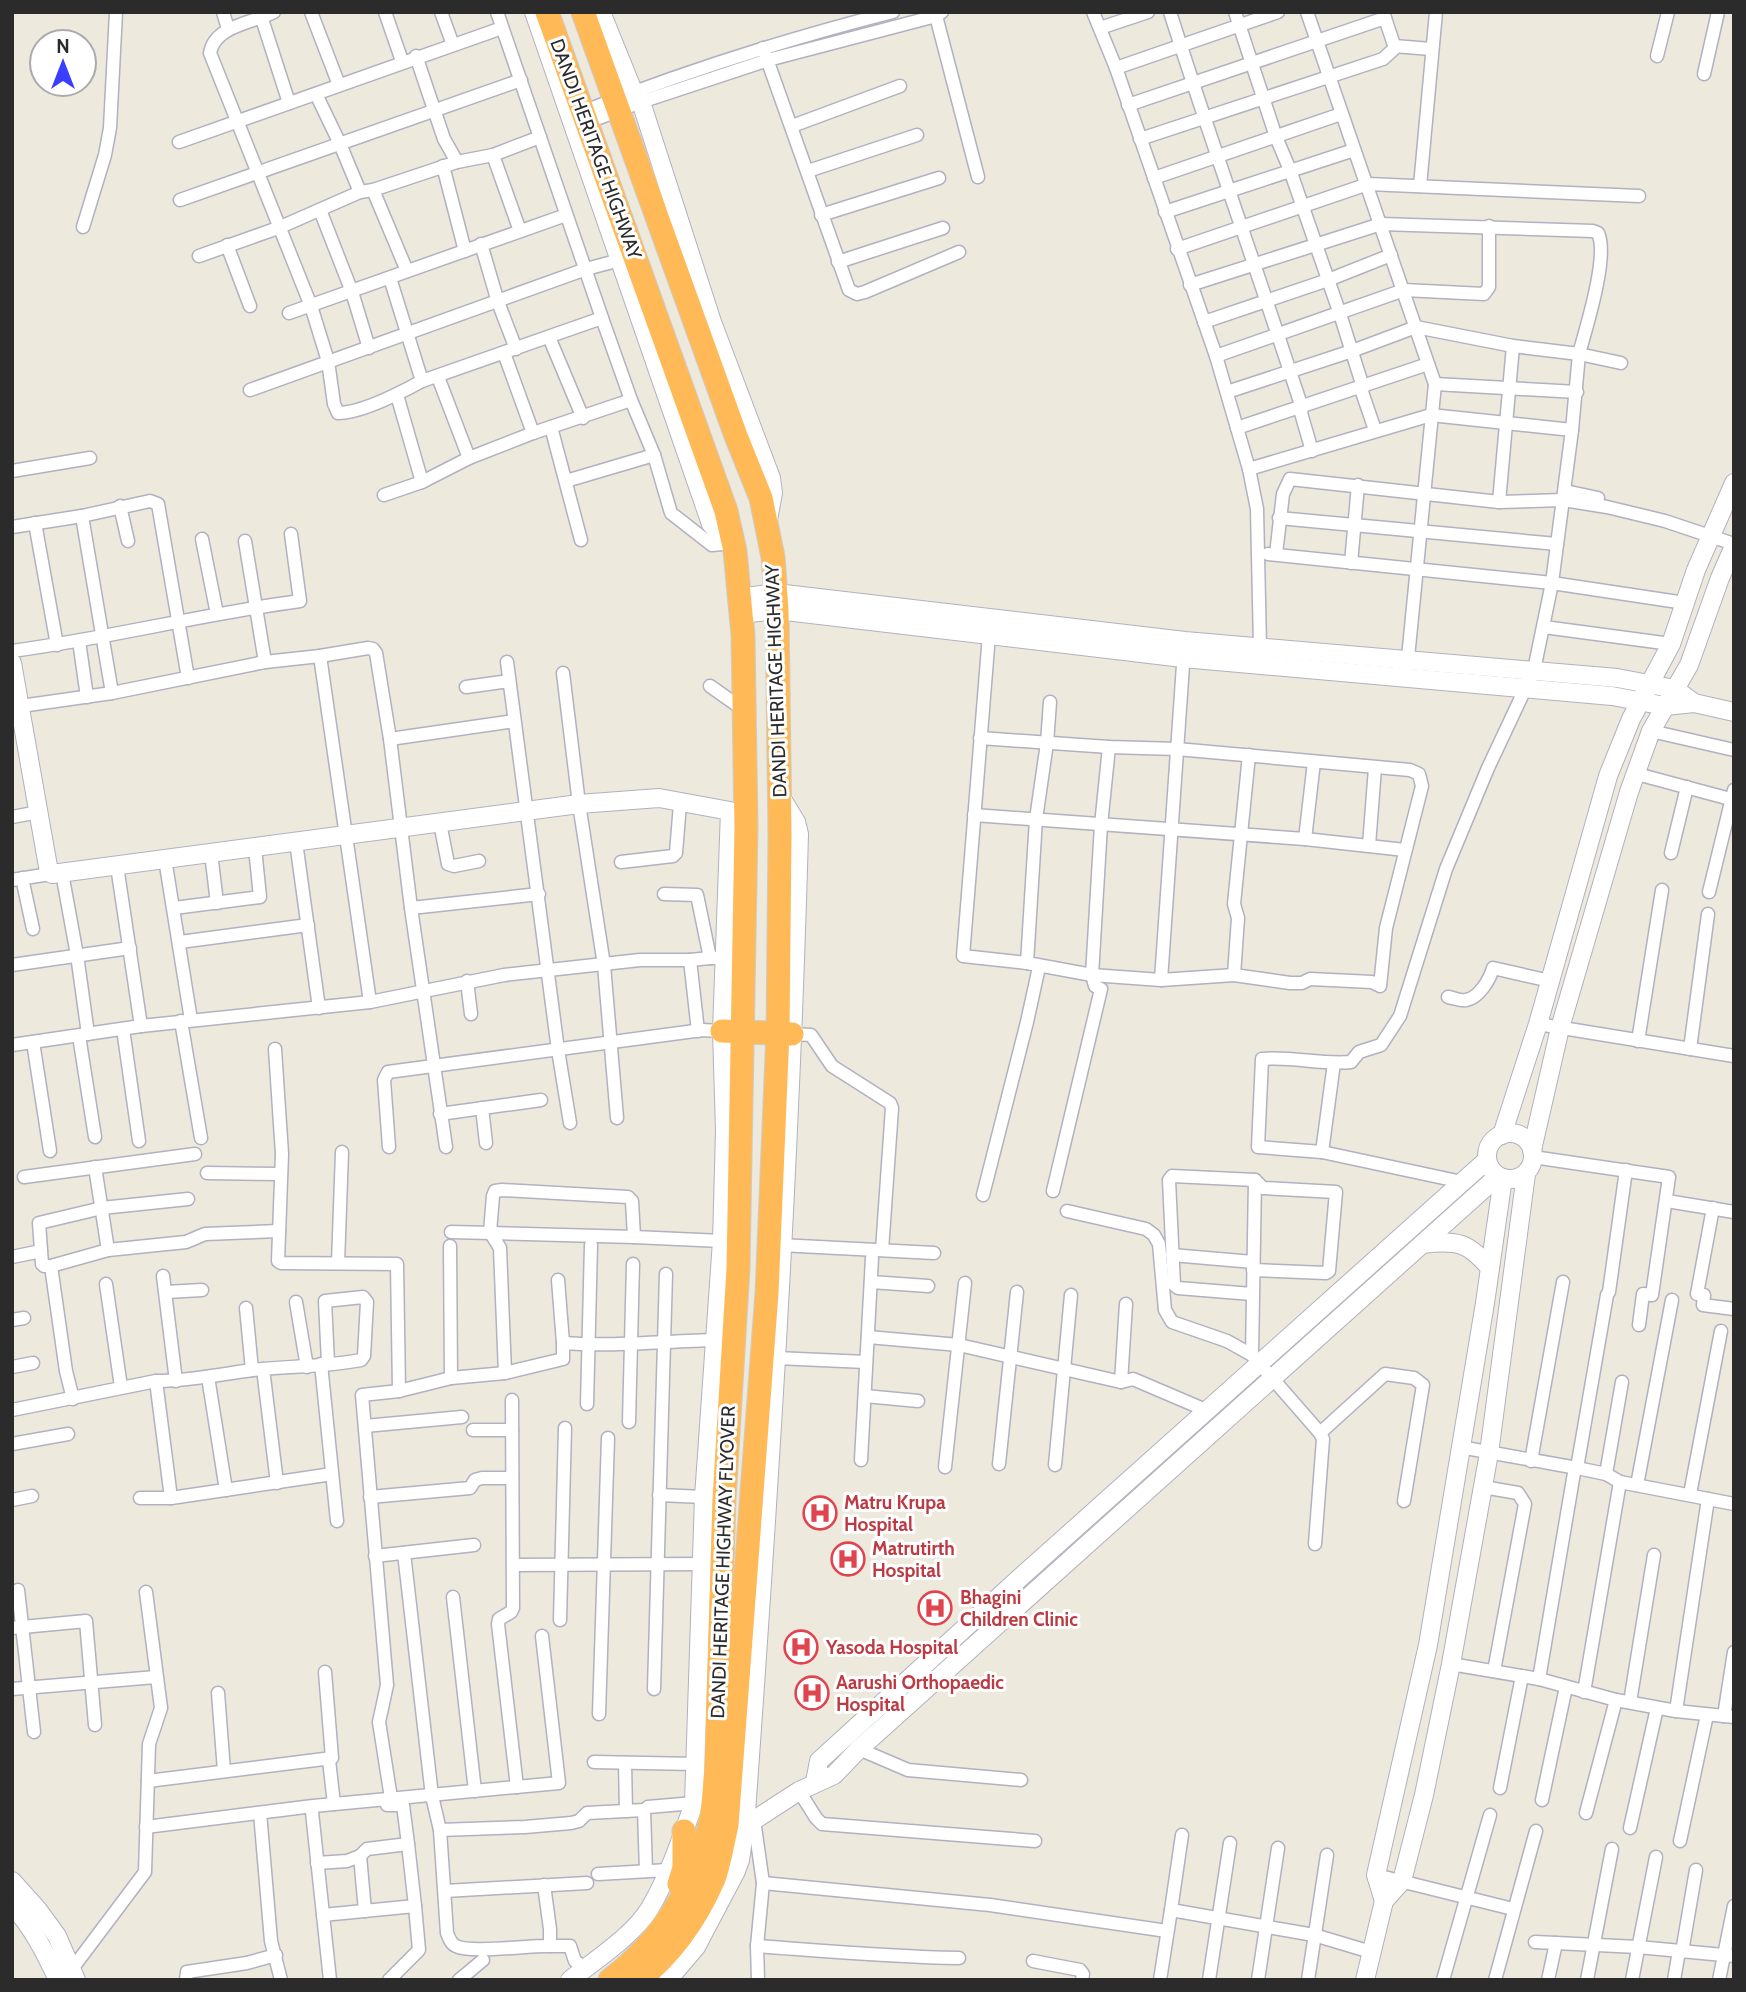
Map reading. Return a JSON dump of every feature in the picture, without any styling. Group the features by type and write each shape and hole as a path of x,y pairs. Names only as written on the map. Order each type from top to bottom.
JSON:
{"highway":[{"name":"DANDI HERITAGE HIGHWAY","path":"547,12 726,511 733,540 740,606 745,785 733,1031 741,1110"},
{"name":"DANDI HERITAGE HIGHWAY","path":"583,12 626,101 736,436 761,498 773,557 785,1033 773,1131"},
{"path":"733,1031 785,1033"},
{"path":"773,1131 789,1107"},
{"name":"DANDI HERITAGE HIGHWAY FLYOVER","path":"610,1980 625,1969 669,1920 701,1855 711,1822 716,1769 723,1512 738,1269 741,1110"},
{"name":"DANDI HERITAGE HIGHWAY FLYOVER","path":"639,1980 682,1938 714,1877 727,1825 767,1293 773,1131"},
{"path":"587,1974 644,1937 673,1878 684,1868 684,1831"},
{"path":"656,1980 697,1936"}],"street":[{"path":"83,227 105,155 110,128 116,12"},
{"path":"223,12 228,29"},
{"path":"274,12 262,19 228,29 211,47 210,52 311,306 338,413 397,396 422,381 602,318"},
{"path":"312,12 339,85"},
{"path":"385,12 402,61"},
{"path":"441,12 453,46"},
{"path":"497,12 631,400 654,455 673,516 712,545 733,540"},
{"path":"534,12 711,524 717,531 733,540"},
{"path":"601,12 626,101"},
{"path":"584,118 626,101 893,12"},
{"path":"1093,12 1116,68 1216,356 1249,468 1257,509 1260,647"},
{"path":"1100,28 1147,12"},
{"path":"1170,12 1228,190 1268,300 1302,408 1301,413 1312,451"},
{"path":"1235,12 1276,137 1340,314 1375,430"},
{"path":"1116,68 1278,12"},
{"path":"1307,12 1435,384 1406,678"},
{"path":"1420,186 1436,12"},
{"path":"1657,56 1668,12"},
{"path":"1704,74 1718,12"},
{"path":"765,54 939,14 978,177"},
{"path":"1128,105 1384,15 1394,46 1393,52 1383,59 1140,139"},
{"path":"262,19 289,103"},
{"path":"179,142 416,56 502,28"},
{"path":"1394,46 1432,49"},
{"path":"765,54 849,290 857,293 959,252"},
{"path":"416,56 444,139 457,162"},
{"path":"180,200 521,80"},
{"path":"792,126 900,86"},
{"path":"316,94 407,271"},
{"path":"1154,177 1341,114"},
{"path":"808,171 917,135"},
{"path":"199,256 278,228 366,191 457,162 493,155 540,137"},
{"path":"1165,212 1354,150"},
{"path":"493,155 520,231"},
{"path":"443,166 465,251"},
{"path":"821,215 939,178"},
{"path":"1177,249 1368,184 1639,196"},
{"path":"320,210 352,292 369,348"},
{"path":"289,313 566,215"},
{"path":"1190,285 1381,224 1593,231 1598,233 1602,243 1599,271 1579,354 1577,392 1552,583 1534,670 1488,768 1446,870 1400,1016 1381,1045 1359,1052 1351,1062 1262,1059 1258,1147 1322,1152 1462,1182"},
{"path":"1216,356 1404,290 1479,294 1488,291 1489,226"},
{"path":"838,262 943,229"},
{"path":"481,244 533,433"},
{"path":"227,245 250,306"},
{"path":"1204,322 1328,280 1391,255"},
{"path":"250,390 620,260"},
{"path":"390,278 422,381"},
{"path":"1227,392 1416,327 1621,363"},
{"path":"549,337 583,418"},
{"path":"1499,502 1513,346"},
{"path":"1237,428 1428,364"},
{"path":"438,377 469,458"},
{"path":"1435,384 1577,392"},
{"path":"397,396 422,482"},
{"path":"384,495 422,482 469,458 533,433 631,400"},
{"path":"1249,468 1431,415 1572,430"},
{"path":"551,427 581,540"},
{"path":"566,481 654,455"},
{"path":"12,471 90,458"},
{"path":"1276,554 1284,487 1290,479 1499,502 1564,496 1679,516"},
{"path":"1502,1135 1517,1135 1529,1143 1531,1160 1516,1179 1500,1177 1490,1167 1488,1160 1491,1145 1502,1135 1538,1024 1608,776 1631,719 1671,644 1711,536 1734,483"},
{"path":"1351,563 1358,485"},
{"path":"1365,1980 1384,1901 1402,1881 1424,1795 1489,1453 1531,1160 1560,1028 1651,731 1689,665 1734,545 1665,521 1564,496"},
{"path":"12,527 82,516 150,501 158,504 188,678"},
{"path":"120,506 128,541"},
{"path":"82,516 112,693"},
{"path":"1279,518 1557,544"},
{"path":"34,523 57,645"},
{"path":"12,651 300,601 290,534"},
{"path":"202,539 217,614"},
{"path":"245,541 265,662"},
{"path":"1258,554 1552,583 1685,603"},
{"path":"740,606 776,601 1406,678 1642,700 1665,706 1694,704 1734,712"},
{"path":"859,611 989,635 1184,649 1260,647 1618,678 1675,690 1694,704"},
{"path":"1544,627 1671,644"},
{"path":"981,738 1177,749 1410,770 1419,774 1422,786 1386,928 1380,986 1372,982 1310,979 1302,983 1290,983 1234,975 1161,980 1092,975 963,956 989,635"},
{"path":"79,641 87,697"},
{"path":"21,706 112,693 265,662 373,649 390,739 411,908 446,1147"},
{"path":"1161,980 1184,649"},
{"path":"320,656 376,1003"},
{"path":"507,662 570,1123"},
{"path":"12,663 39,812 77,955 95,1138"},
{"path":"563,673 579,804 604,965 617,1118"},
{"path":"467,687 509,681"},
{"path":"710,686 744,716"},
{"path":"983,1195 1027,1022 1033,965 1036,820 1050,702"},
{"path":"390,739 514,721"},
{"path":"1651,731 1734,750"},
{"path":"1053,1191 1101,989 1096,986 1092,975 1101,825 1109,747"},
{"path":"1234,975 1238,918 1234,904 1249,755"},
{"path":"1305,839 1314,762"},
{"path":"1369,845 1375,768"},
{"path":"1637,774 1733,796 1709,892"},
{"path":"1671,853 1686,787"},
{"path":"33,929 17,879 579,804 659,798 730,811 732,815 717,958"},
{"path":"621,862 673,856 676,853 683,804"},
{"path":"12,817 39,812"},
{"path":"974,815 1171,828 1405,850"},
{"path":"440,823 448,864 454,866 479,861"},
{"path":"296,842 319,1008"},
{"path":"174,908 260,897 255,848"},
{"path":"211,853 217,903"},
{"path":"164,859 180,942 186,1021 201,1138"},
{"path":"117,866 141,1026"},
{"path":"1638,1041 1662,890"},
{"path":"411,908 539,894"},
{"path":"664,894 697,895 717,958 733,1031 725,1131 716,1340 704,1497 694,1803 684,1831"},
{"path":"1690,1049 1709,914"},
{"path":"180,942 308,925"},
{"path":"12,965 130,948"},
{"path":"12,1045 141,1026 376,1003 467,981 548,970 639,960 717,958"},
{"path":"690,960 698,1031"},
{"path":"1448,997 1471,999 1490,980 1493,968 1550,981"},
{"path":"467,981 471,1014"},
{"path":"1538,1024 1734,1056"},
{"path":"123,1029 139,1141"},
{"path":"389,1147 385,1076 388,1072 698,1031 733,1031"},
{"path":"668,1980 693,1954 697,1936 740,1860 750,1823 789,1107 785,1033 811,1035 832,1066 890,1103 892,1108 877,1254 871,1282 861,1460"},
{"path":"33,1042 50,1151"},
{"path":"275,1049 282,1154 279,1263 397,1264 399,1391"},
{"path":"1322,1152 1334,1063"},
{"path":"440,1114 541,1100"},
{"path":"482,1108 485,1143"},
{"path":"725,1131 741,1110"},
{"path":"338,1264 342,1152"},
{"path":"24,1177 195,1154"},
{"path":"815,1782 819,1761 1488,1160"},
{"path":"1531,1160 1669,1177 1651,1295 1643,1294 1639,1325"},
{"path":"95,1167 108,1250"},
{"path":"1539,1679 1608,1294 1626,1170"},
{"path":"207,1173 281,1174"},
{"path":"1172,1255 1326,1273 1329,1271 1335,1192 1263,1188 1255,1180 1172,1176 1169,1180 1172,1255 1176,1287 1252,1294"},
{"path":"750,1823 799,1791 834,1775 859,1749 1102,1532 1261,1366 1423,1244 1500,1177"},
{"path":"1384,1901 1376,1875 1428,1646 1490,1268 1500,1177"},
{"path":"1255,1180 1252,1294 1261,1366"},
{"path":"505,1373 500,1248 491,1232 495,1191 628,1197 632,1201 634,1237"},
{"path":"188,1199 103,1208 39,1223 44,1266 108,1250 186,1242 205,1234 279,1231"},
{"path":"1667,1201 1734,1212"},
{"path":"1713,1208 1697,1294 1704,1296 1703,1305 1734,1309"},
{"path":"1067,1210 1138,1227 1154,1235 1159,1244 1165,1310 1172,1322 1227,1341 1261,1366 1320,1433 1322,1439 1315,1545"},
{"path":"451,1378 451,1239 491,1232 722,1241"},
{"path":"1423,1244 1462,1244 1472,1249 1490,1268"},
{"path":"587,1404 591,1245"},
{"path":"780,1245 877,1254 934,1253"},
{"path":"12,1256 41,1251"},
{"path":"629,1422 633,1264"},
{"path":"51,1266 66,1371 73,1399"},
{"path":"654,1689 666,1274"},
{"path":"163,1276 176,1381"},
{"path":"391,1798 379,1722 387,1685 362,1395 399,1391 451,1378 505,1373 561,1361 563,1343 558,1280"},
{"path":"871,1282 929,1286"},
{"path":"1531,1461 1563,1282"},
{"path":"945,1467 965,1283"},
{"path":"106,1284 121,1387"},
{"path":"166,1292 202,1290"},
{"path":"999,1464 1017,1292"},
{"path":"1055,1465 1070,1296"},
{"path":"12,1410 156,1381 176,1381 258,1370 307,1367 325,1364 355,1361 364,1356 367,1302 363,1297 325,1301 325,1364 337,1521"},
{"path":"1637,1485 1672,1300"},
{"path":"296,1302 307,1367"},
{"path":"1121,1382 1126,1304"},
{"path":"246,1308 277,1483"},
{"path":"1690,1494 1721,1331"},
{"path":"868,1337 959,1345 1121,1382 1133,1379 1208,1411"},
{"path":"563,1343 632,1345 662,1341 716,1340"},
{"path":"776,1358 866,1362"},
{"path":"12,1367 33,1363"},
{"path":"1320,1433 1385,1374 1414,1378 1423,1385 1404,1501"},
{"path":"208,1377 226,1490"},
{"path":"156,1381 171,1498"},
{"path":"1606,1474 1622,1382"},
{"path":"865,1396 918,1401"},
{"path":"512,1400 513,1610 499,1619 498,1624 517,1787"},
{"path":"365,1426 462,1417"},
{"path":"560,1620 565,1428"},
{"path":"473,1430 512,1430"},
{"path":"12,1444 68,1434"},
{"path":"599,1714 608,1438"},
{"path":"1460,1447 1576,1467 1606,1474 1620,1482 1734,1504"},
{"path":"140,1498 171,1498 332,1474"},
{"path":"370,1497 470,1488 475,1480 482,1478 512,1478"},
{"path":"1584,1692 1620,1482"},
{"path":"1483,1487 1518,1493 1525,1504 1494,1671"},
{"path":"659,1495 704,1497"},
{"path":"12,1500 32,1496"},
{"path":"1676,1712 1708,1499"},
{"path":"1088,1519 1102,1532"},
{"path":"376,1556 474,1545"},
{"path":"404,1553 432,1796 440,1830 447,1933 453,1945 472,1949 570,1946 575,1961 587,1974 570,1980"},
{"path":"1630,1702 1654,1555"},
{"path":"513,1565 702,1564"},
{"path":"18,1590 17,1627 30,1687 34,1732"},
{"path":"67,1977 145,1872 149,1744 160,1708 146,1592"},
{"path":"453,1597 475,1791"},
{"path":"17,1627 86,1621 95,1725"},
{"path":"146,1827 391,1798 555,1784 559,1782 542,1636"},
{"path":"1428,1646 1452,1658 1494,1671 1539,1679 1616,1700 1676,1712 1729,1716 1734,1652"},
{"path":"325,1672 333,1754 329,1760 334,1804"},
{"path":"1500,1788 1522,1676"},
{"path":"12,1689 156,1677"},
{"path":"1542,1800 1566,1687"},
{"path":"218,1693 223,1771"},
{"path":"1586,1813 1616,1700"},
{"path":"1630,1828 1657,1708"},
{"path":"1680,1841 1707,1715"},
{"path":"859,1749 908,1770 1021,1780"},
{"path":"148,1781 329,1760"},
{"path":"594,1762 695,1764"},
{"path":"625,1763 626,1811"},
{"path":"799,1791 822,1824 1035,1841"},
{"path":"440,1830 571,1823 579,1821 587,1813 644,1810 648,1807 694,1803"},
{"path":"288,1815 399,1804 405,1809 419,1950 389,1980"},
{"path":"644,1810 646,1871"},
{"path":"312,1812 330,1980"},
{"path":"261,1813 271,1941 281,1980"},
{"path":"1443,1980 1490,1815"},
{"path":"750,1823 763,1883 757,1946 758,1980"},
{"path":"1495,1980 1536,1831"},
{"path":"1160,1980 1182,1835"},
{"path":"1209,1980 1230,1843"},
{"path":"317,1863 346,1861 360,1856 368,1849 408,1844"},
{"path":"1258,1980 1278,1848"},
{"path":"1587,1980 1612,1849"},
{"path":"1308,1980 1326,1855"},
{"path":"360,1856 365,1911"},
{"path":"1632,1980 1656,1857"},
{"path":"1674,1980 1696,1870"},
{"path":"598,1874 646,1871 673,1878"},
{"path":"1376,1875 1513,1909"},
{"path":"12,1881 57,1936 67,1977"},
{"path":"445,1891 587,1883"},
{"path":"763,1883 990,1905 1167,1931"},
{"path":"544,1885 550,1946"},
{"path":"12,1905 67,1977"},
{"path":"323,1915 415,1906"},
{"path":"1719,1980 1729,1956 1734,1906"},
{"path":"1171,1910 1314,1935 1371,1952"},
{"path":"1535,1942 1638,1947 1729,1956"},
{"path":"1548,1980 1556,1943"},
{"path":"757,1946 897,1957 959,1958"},
{"path":"186,1980 187,1972 195,1969 219,1968 276,1955"},
{"path":"459,1980 483,1960"},
{"path":"1033,1961 1080,1970 1083,1974 1082,1980"}],"place":[{"name":"Matru Krupa Hospital","path":"820,1513"},
{"name":"Matrutirth Hospital","path":"848,1559"},
{"name":"Bhagini Children Clinic","path":"935,1608"},
{"name":"Yasoda Hospital","path":"801,1647"},
{"name":"Aarushi Orthopaedic Hospital","path":"812,1693"}]}
